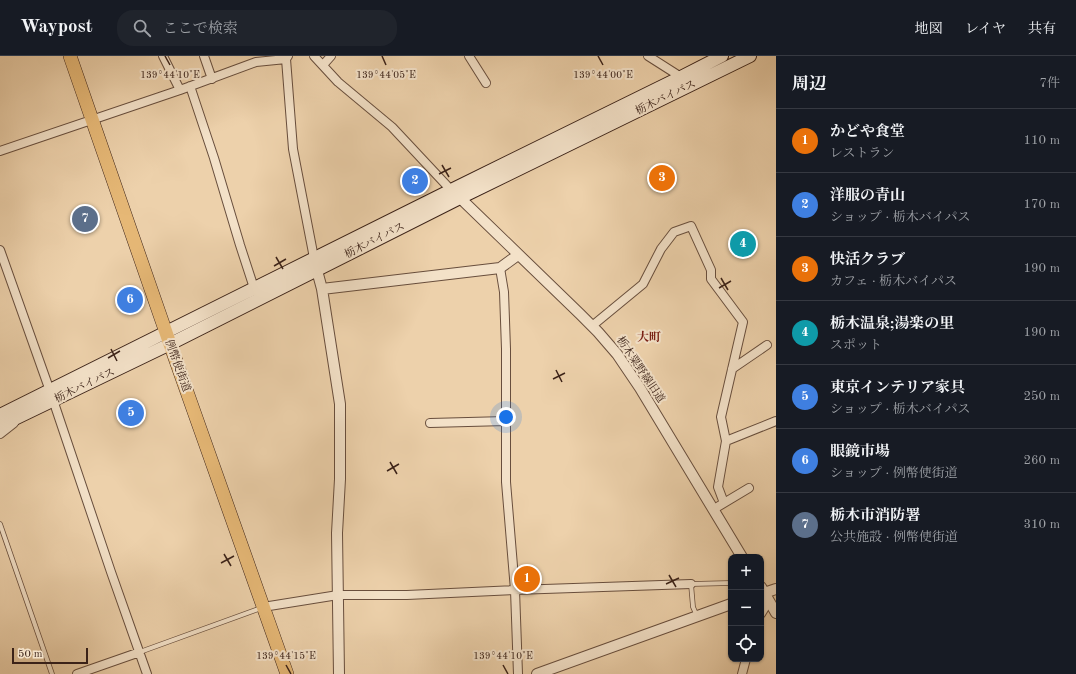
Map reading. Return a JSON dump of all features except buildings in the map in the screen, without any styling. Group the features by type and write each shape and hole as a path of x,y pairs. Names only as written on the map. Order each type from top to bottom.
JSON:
{"main road":[{"name":"例幣使街道","path":"70,56 167,338 287,674"},
{"name":"栃木バイパス","path":"167,338 254,288 722,56"},
{"name":"栃木バイパス","path":"0,415 51,396 167,338 317,270 750,56"},
{"name":"栃木バイパス","path":"0,426 22,416 51,396"}],"street":[{"path":"163,56 180,90"},
{"path":"204,56 212,79"},
{"path":"314,56 338,82 392,127 451,190"},
{"path":"323,65 331,56"},
{"path":"648,56 682,77"},
{"path":"0,151 212,79 256,62 287,57 293,149 314,258 322,289 340,404 340,479 337,533 339,674"},
{"path":"471,57 486,83"},
{"path":"190,86 254,288"},
{"name":"栃木粟野線旧道","path":"451,190 592,326 617,354 640,388 740,554"},
{"path":"592,326 643,284 661,249 674,232 691,226 711,270 711,279 743,322 721,417 726,441 718,487 724,503"},
{"path":"0,250 147,674"},
{"path":"322,289 500,268 518,255"},
{"path":"500,268 504,292 506,349 506,482 515,590 518,674"},
{"path":"732,369 767,345"},
{"path":"0,434 22,416"},
{"path":"430,423 506,421"},
{"path":"726,441 776,421"},
{"path":"714,509 749,488"},
{"path":"264,607 338,595 407,595 691,584"},
{"path":"776,589 764,594 776,613"},
{"path":"537,674 728,605"},
{"path":"77,674 140,652"},
{"path":"742,674 745,662"}],"lane":[{"path":"0,524 52,674"},
{"path":"697,616 693,607 691,584 728,583"},
{"path":"140,652 264,607"}],"place":[{"name":"快活クラブ","path":"662,178"},
{"name":"洋服の青山","path":"415,181"},
{"name":"栃木市消防署","path":"85,219"},
{"name":"栃木温泉;湯楽の里","path":"743,244"},
{"name":"眼鏡市場","path":"130,300"},
{"name":"東京インテリア家具","path":"131,413"},
{"name":"かどや食堂","path":"527,579"}],"district":[{"name":"大町","path":"649,338"}]}
